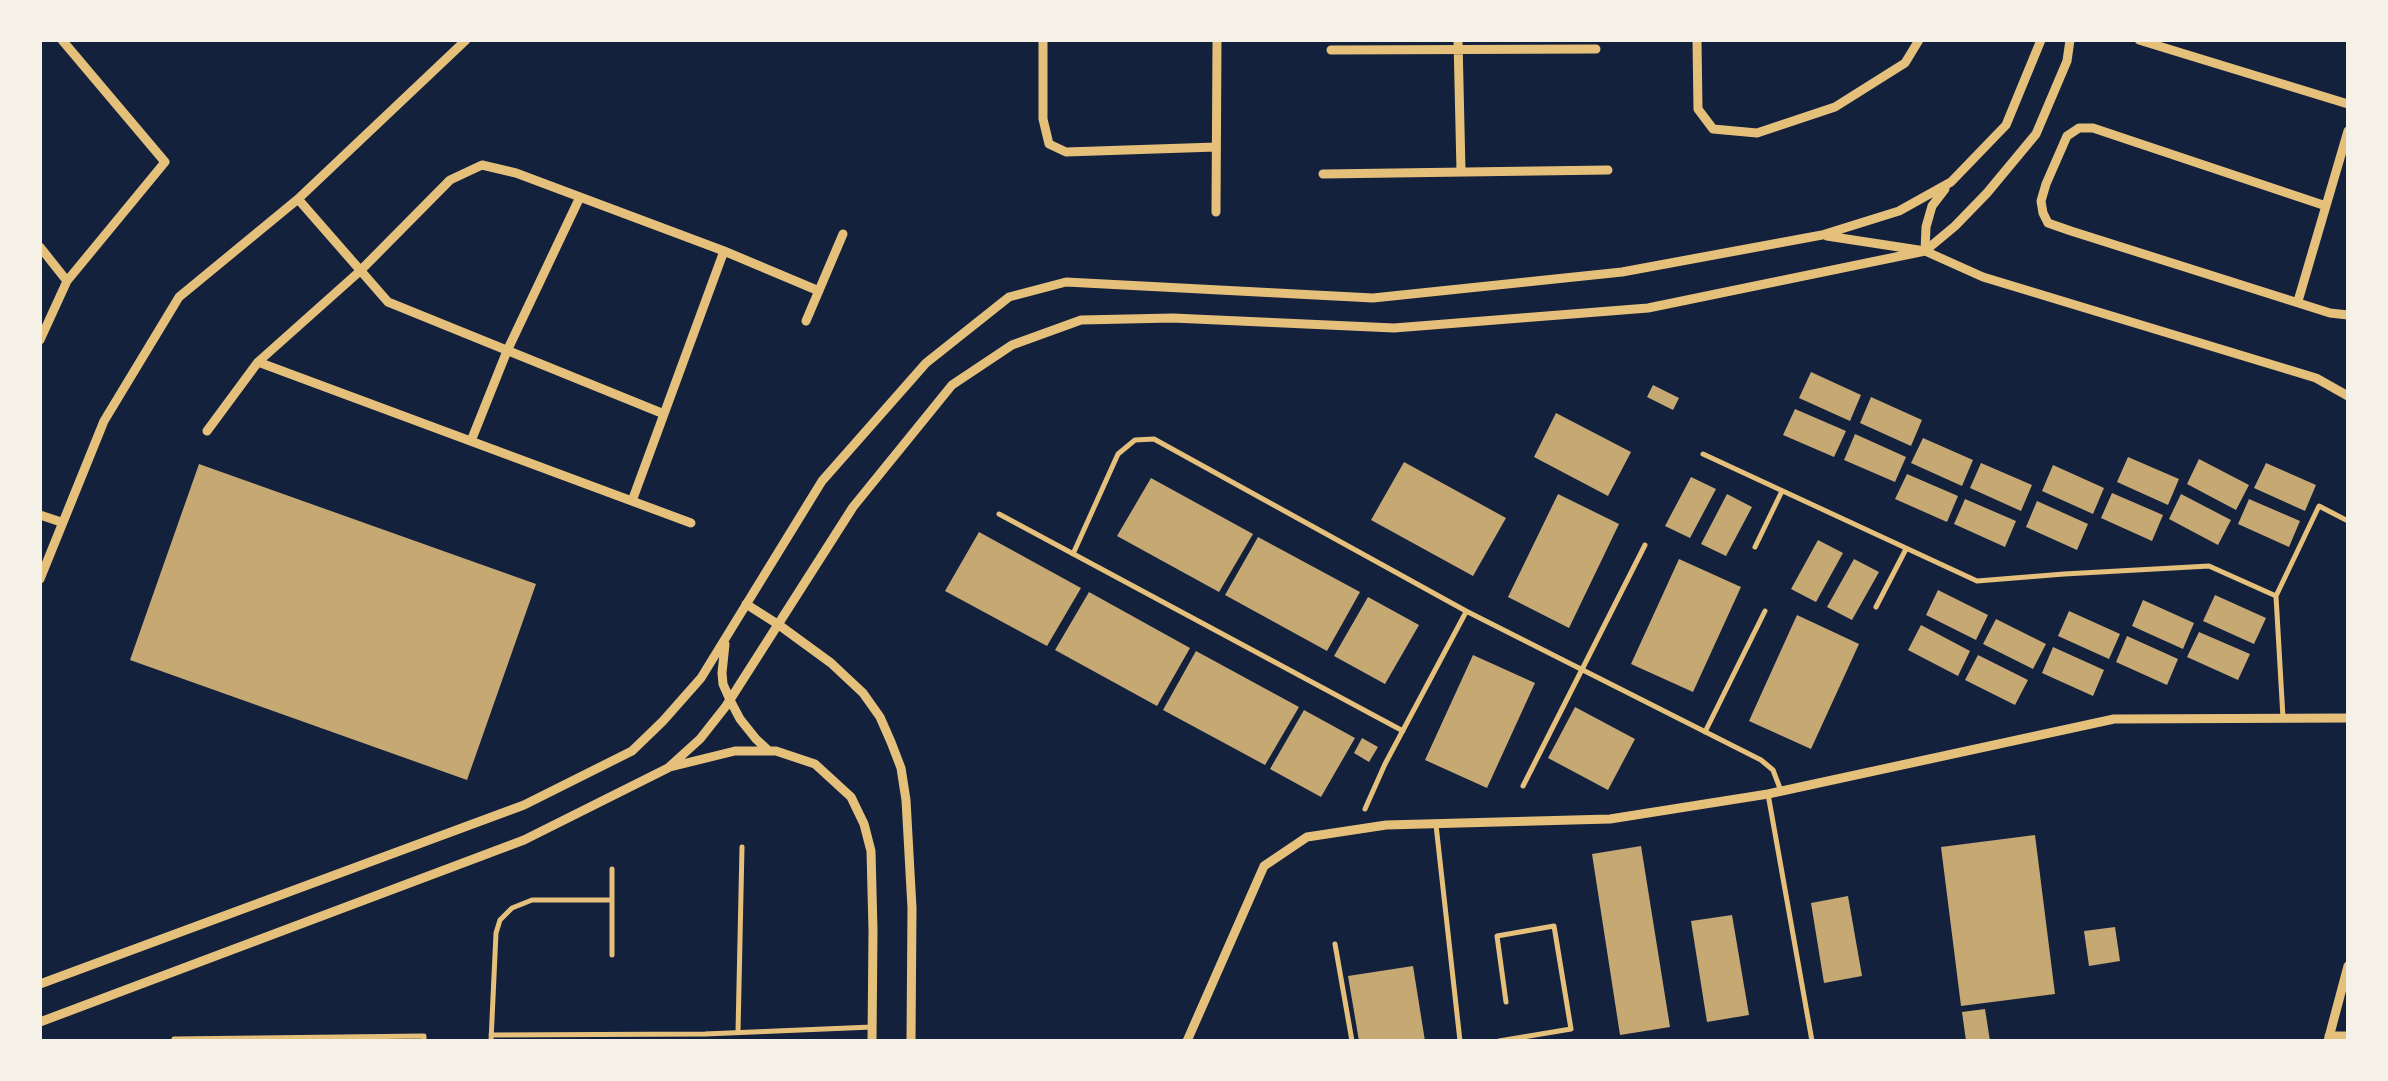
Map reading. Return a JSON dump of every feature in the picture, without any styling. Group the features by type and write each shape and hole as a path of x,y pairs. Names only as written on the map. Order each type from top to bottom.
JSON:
{"street":[{"path":"40,340 67,282 165,162 62,40"},
{"path":"40,580 104,421 179,296 298,199 466,40"},
{"path":"1043,40 1043,119 1048,144 1066,152 1216,146"},
{"path":"1216,212 1217,40"},
{"path":"1697,40 1698,109 1713,129 1757,133 1835,107 1905,63 1919,40"},
{"path":"1925,251 1932,206 2006,125 2041,40"},
{"path":"668,768 700,739 730,700 853,506 952,385 1012,344 1081,320 1172,318 1394,328 1648,308 1925,251 1956,226 2036,134 2068,61 2070,40"},
{"path":"2139,40 2348,104"},
{"path":"1332,50 1458,44 1596,49"},
{"path":"1458,44 1461,171"},
{"path":"2326,206 2093,128 2079,128 2068,136 2042,201 2048,222 2330,313 2348,315"},
{"path":"2298,301 2348,131"},
{"path":"207,431 258,362 360,270 450,180 482,166 516,173 580,196 819,291"},
{"path":"1322,174 1608,170"},
{"path":"40,984 524,805 632,751 700,678 822,480 926,362 1008,296 1066,282 1374,298 1622,272 1822,235 1899,211 1951,182"},
{"path":"471,441 507,352 580,196"},
{"path":"298,199 388,302 664,414"},
{"path":"806,321 843,234"},
{"path":"1822,235 1925,251 1984,277 2316,378 2348,396"},
{"path":"40,247 67,282"},
{"path":"632,502 724,251"},
{"path":"258,362 691,523"},
{"path":"40,515 61,522"},
{"path":"746,604 780,624 864,694 880,717 901,768 912,908 911,1041"},
{"path":"726,635 724,684 748,729 769,750"},
{"path":"1186,1041 1264,866 1307,837 1386,825 1610,819 1768,794 2114,719 2348,718"},
{"path":"40,1022 524,840 668,768 735,751 776,750 814,764 851,796 864,824 871,851 872,1041"},
{"path":"2348,966 2328,1039 2348,1036"}],"lane":[{"path":"1073,554 1118,454 1135,440 1154,439 1466,611 1761,760 1773,770 1781,791"},
{"path":"1703,454 1977,581 2209,566 2276,596"},
{"path":"1755,548 1782,491"},
{"path":"2282,718 2276,596 2319,506 2348,521"},
{"path":"999,514 1403,731"},
{"path":"1523,786 1644,545"},
{"path":"1876,606 1906,549"},
{"path":"1364,810 1466,611"},
{"path":"1705,732 1766,611"},
{"path":"1768,794 1812,1041"},
{"path":"1436,825 1460,1041"},
{"path":"738,1032 742,847"},
{"path":"612,869 612,956"},
{"path":"612,900 532,900 512,908 500,920 491,1038 705,1037 738,1032 872,1027"},
{"path":"1500,1041 1571,1029 1554,926 1497,936 1506,1002"},
{"path":"1335,944 1352,1041"},
{"path":"174,1039 424,1036 424,1041"}],"building":[{"path":"1811,372 1861,395 1850,421 1799,398"},
{"path":"1653,385 1679,398 1673,410 1647,397"},
{"path":"1871,397 1922,420 1911,446 1860,423"},
{"path":"1795,409 1846,431 1834,457 1783,435"},
{"path":"1556,413 1631,452 1608,496 1534,457"},
{"path":"1855,434 1906,457 1895,482 1844,460"},
{"path":"1923,438 1973,460 1962,486 1911,463"},
{"path":"2128,457 2179,479 2168,505 2117,482"},
{"path":"2199,459 2249,485 2236,510 2187,484"},
{"path":"1404,462 1506,518 1473,576 1371,520"},
{"path":"1981,463 2032,485 2021,511 1970,488"},
{"path":"2266,463 2316,485 2305,511 2254,488"},
{"path":"199,464 536,584 467,780 130,660"},
{"path":"2053,465 2104,488 2093,514 2042,491"},
{"path":"1907,474 1958,496 1947,522 1895,499"},
{"path":"1691,477 1716,489 1690,538 1665,526"},
{"path":"1151,478 1253,534 1219,592 1117,536"},
{"path":"2112,493 2163,515 2152,541 2101,518"},
{"path":"1558,494 1619,524 1569,628 1508,597"},
{"path":"1727,494 1752,507 1726,556 1701,544"},
{"path":"2181,494 2231,520 2218,545 2169,519"},
{"path":"1965,499 2016,521 2005,547 1954,524"},
{"path":"2249,499 2300,521 2289,547 2238,524"},
{"path":"2037,501 2088,524 2077,550 2026,527"},
{"path":"979,532 1081,588 1047,646 945,591"},
{"path":"1258,537 1360,592 1327,651 1225,595"},
{"path":"1818,540 1843,553 1816,602 1791,589"},
{"path":"1679,559 1741,587 1693,692 1631,664"},
{"path":"1854,559 1879,572 1852,620 1827,607"},
{"path":"1938,590 1988,615 1976,640 1926,615"},
{"path":"1089,592 1190,648 1157,706 1055,650"},
{"path":"2215,595 2266,618 2254,644 2203,621"},
{"path":"1368,597 1419,625 1385,684 1334,656"},
{"path":"2143,600 2194,623 2183,649 2132,626"},
{"path":"2069,611 2120,634 2109,659 2058,636"},
{"path":"1797,615 1859,644 1811,749 1749,721"},
{"path":"1996,619 2046,644 2033,669 1983,644"},
{"path":"1921,625 1970,651 1958,676 1908,650"},
{"path":"2199,632 2250,654 2238,680 2187,657"},
{"path":"2127,636 2178,659 2167,685 2116,662"},
{"path":"2053,647 2104,670 2093,696 2042,673"},
{"path":"1196,651 1299,707 1265,765 1163,710"},
{"path":"1473,655 1535,683 1487,788 1425,760"},
{"path":"1978,655 2028,680 2015,705 1965,680"},
{"path":"1575,707 1635,739 1608,790 1548,758"},
{"path":"1304,710 1355,738 1321,797 1270,769"},
{"path":"1362,738 1378,747 1369,762 1354,753"},
{"path":"2035,835 2055,994 1961,1006 1941,847"},
{"path":"1641,846 1670,1027 1620,1035 1592,854"},
{"path":"1848,896 1862,976 1824,983 1811,903"},
{"path":"1732,915 1749,1015 1707,1022 1691,921"},
{"path":"2115,927 2120,961 2089,966 2084,931"},
{"path":"1413,966 1425,1041 1359,1041 1348,976"},
{"path":"1985,1009 1990,1041 1966,1041 1962,1012"}]}
